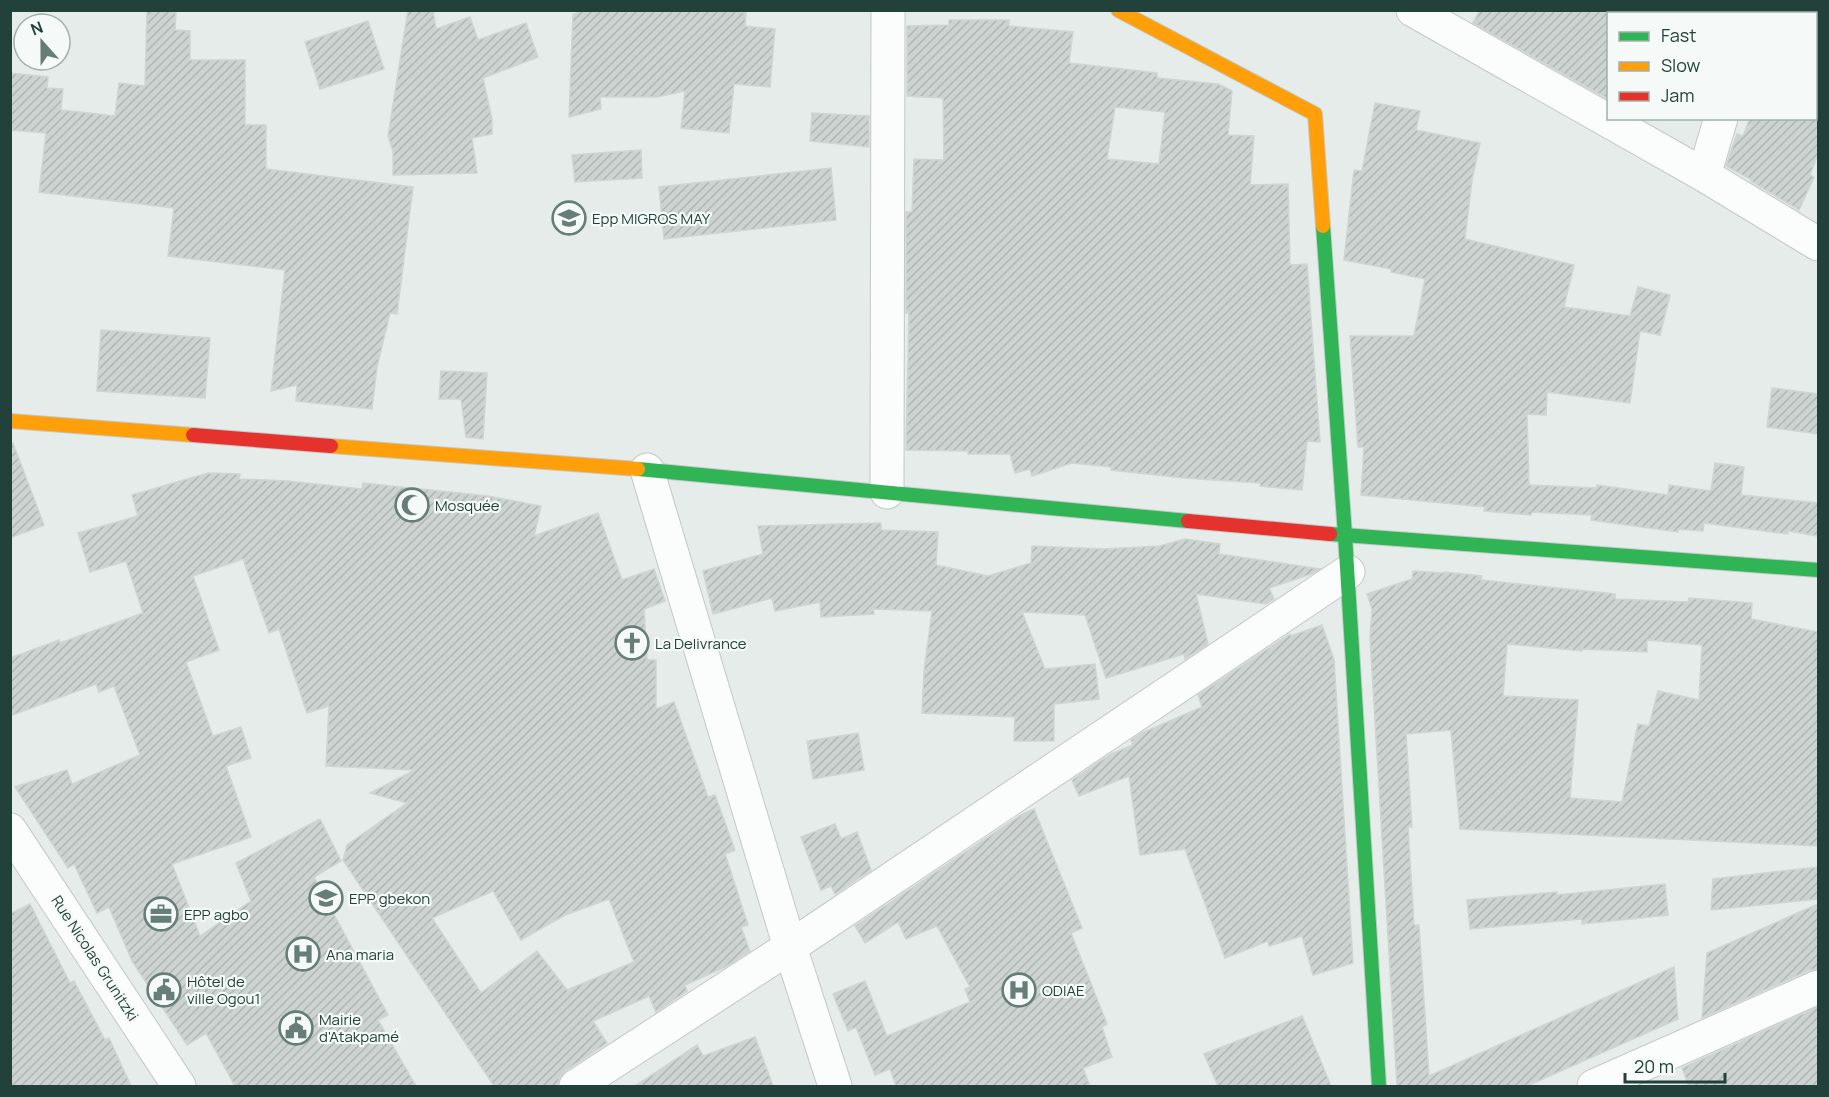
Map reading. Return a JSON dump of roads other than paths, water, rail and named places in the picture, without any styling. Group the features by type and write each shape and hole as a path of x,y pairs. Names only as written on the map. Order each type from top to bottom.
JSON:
{"street":[{"path":"887,492 888,10"},
{"path":"1118,10 1315,114 1348,572 1379,1086"},
{"path":"1430,15 1607,118"},
{"path":"1610,120 1818,244"},
{"path":"1704,175 1720,120"},
{"path":"10,421 647,470 1345,535 1818,570"},
{"path":"647,470 790,947 835,1086"},
{"path":"576,1086 790,947 1348,572"},
{"name":"Rue Nicolas Grunitzki","path":"10,830 179,1086"},
{"path":"1594,1086 1818,987"}],"place":[{"name":"Epp MIGROS MAY","path":"569,218"},
{"name":"Mosquée","path":"412,505"},
{"name":"La Delivrance","path":"632,643"},
{"name":"EPP gbekon","path":"326,898"},
{"name":"EPP agbo","path":"161,914"},
{"name":"Ana maria","path":"303,954"},
{"name":"Hôtel de ville Ogou1","path":"164,990"},
{"name":"ODIAE","path":"1019,990"},
{"name":"Mairie d'Atakpamé","path":"296,1028"}]}
